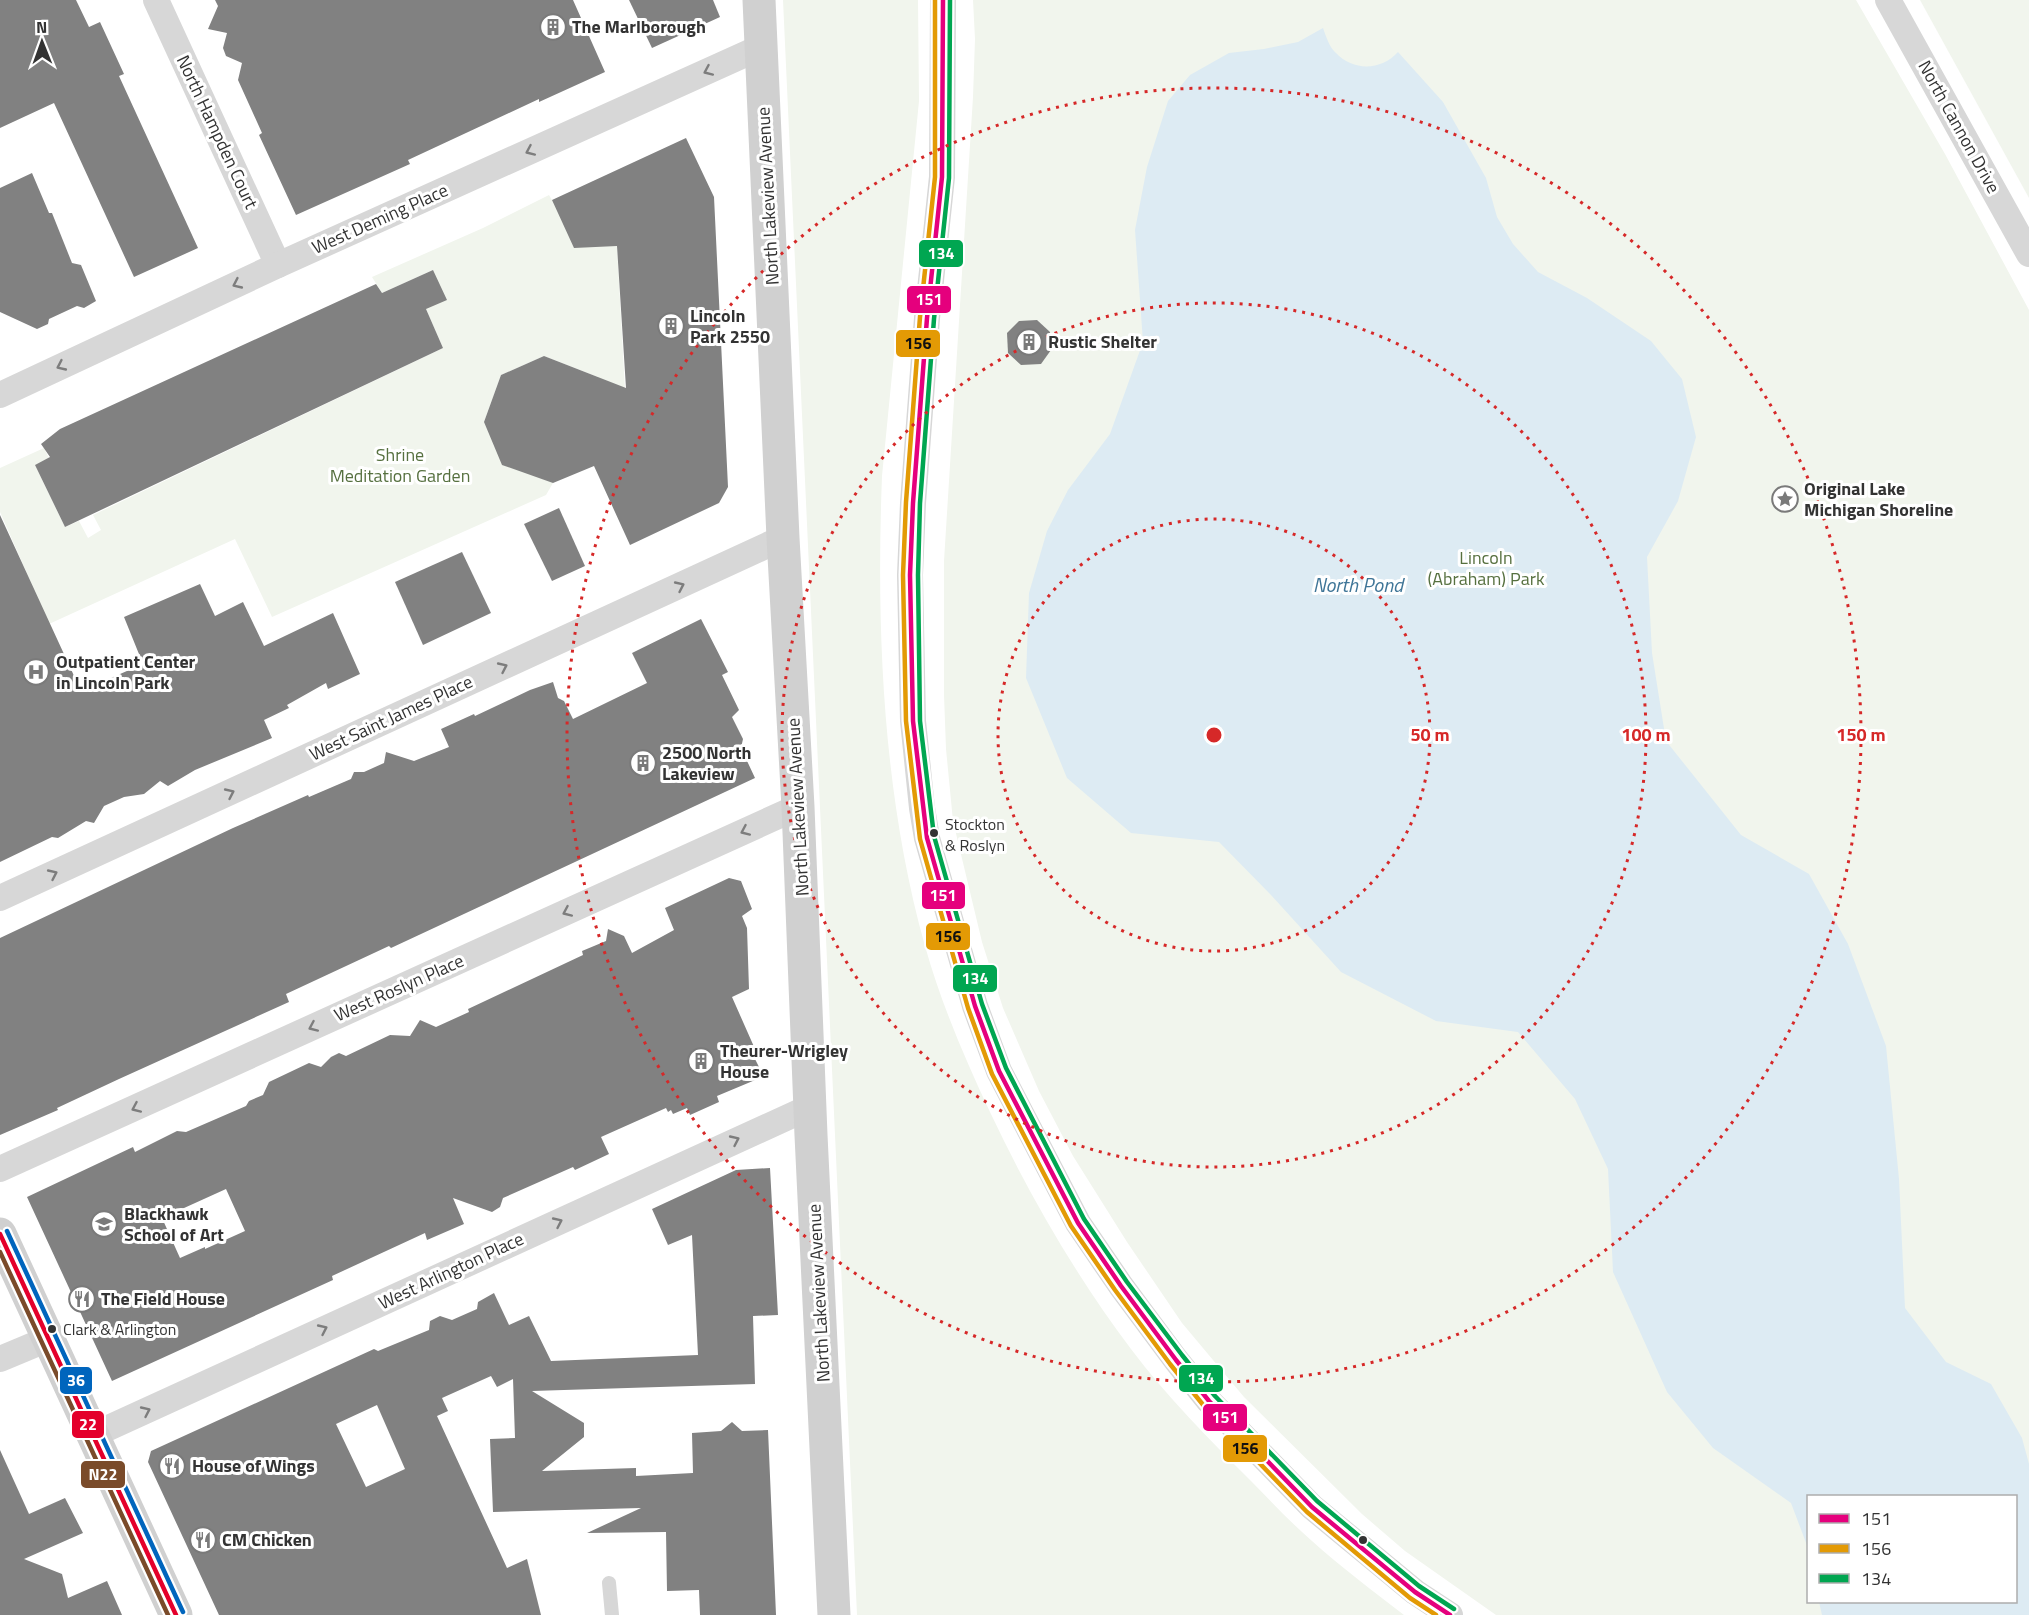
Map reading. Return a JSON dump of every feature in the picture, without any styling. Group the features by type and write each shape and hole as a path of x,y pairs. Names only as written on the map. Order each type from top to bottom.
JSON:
{"main road":[{"name":"North Lakeview Avenue","path":"759,0 834,1615"},
{"path":"0,1234 176,1615"}],"street":[{"name":"North Hampden Court","path":"156,0 278,265"},
{"path":"943,0 942,177 927,318 910,575 913,721 927,838 975,1006 999,1071 1078,1223 1121,1287 1176,1360 1209,1401 1312,1507 1415,1592 1450,1615"},
{"name":"North Cannon Drive","path":"1888,0 2029,255"},
{"name":"West Deming Place","path":"0,395 278,265 761,47"},
{"name":"West Saint James Place","path":"0,898 783,538"},
{"name":"West Roslyn Place","path":"0,1169 798,807"},
{"name":"West Arlington Place","path":"93,1435 810,1107"},
{"path":"0,1359 48,1339"}],"lane":[{"path":"609,1583 612,1615"}],"green space":[{"path":"783,0 918,0 919,101 882,476 880,594 891,773 900,831 925,946 946,1010 990,1112 1037,1204 1072,1264 1131,1349 1189,1417 1288,1519 1334,1560 1404,1615 857,1615"},
{"name":"Lincoln (Abraham) Park","path":"973,0 1856,0 1945,154 2029,310 2029,1615 1496,1615 1405,1551 1362,1514 1244,1397 1182,1323 1073,1156 1039,1091 1003,1008 982,942 953,821 946,749 944,695 944,561 975,39"},
{"path":"1920,0 2029,0 2029,198"},
{"name":"Shrine Meditation Garden","path":"549,195 552,200 617,246 627,425 613,410 598,377 544,356 501,375 484,422 553,483 546,495 272,617 235,539 49,624 0,512 0,468 44,448 49,458 35,465 65,527 79,521 88,538 101,530 93,515 443,348 426,309 433,270 382,293 372,277 483,228"}],"water":[{"name":"North Pond","path":"1323,28 1334,51 1343,59 1359,66 1376,65 1398,52 1443,102 1486,178 1497,217 1513,244 1538,272 1587,298 1651,341 1682,379 1696,437 1678,501 1647,557 1652,653 1666,741 1741,835 1809,874 1848,944 1886,1046 1899,1179 1905,1308 1946,1362 1991,1384 2022,1438 2029,1464 2029,1615 1822,1615 1819,1603 2017,1603 2017,1495 1807,1495 1807,1545 1791,1503 1713,1448 1667,1392 1613,1272 1608,1169 1575,1099 1518,1032 1436,1021 1341,972 1219,842 1131,833 1067,778 1026,678 1029,593 1047,531 1068,490 1110,434 1143,342 1135,230 1147,167 1168,101 1190,75 1229,53 1298,42"}],"building":[{"path":"0,0 76,0 89,27 100,22 124,74 119,76 198,248 134,277 54,103 0,128"},
{"path":"215,0 573,0 605,72 539,102 539,99 408,160 410,164 296,215 259,135 262,133 238,80 242,63 226,56 223,48 227,33 208,29 218,6"},
{"name":"The Marlborough","path":"629,0 713,0 720,17 652,48"},
{"name":"Lincoln Park 2550","path":"686,138 714,197 728,487 719,503 630,545 594,466 553,483 502,465 484,422 501,375 544,356 626,388 617,246 574,248 552,200"},
{"path":"32,173 49,213 52,213 72,263 81,265 96,301 84,308 77,306 49,319 48,324 37,329 0,312 0,188"},
{"path":"433,270 447,300 426,309 443,348 65,527 35,465 50,457 41,444 60,429 376,284 382,293"},
{"name":"Rustic Shelter","path":"1037,320 1050,332 1051,350 1041,364 1021,365 1008,353 1007,333 1019,321"},
{"path":"559,508 585,566 552,581 524,524"},
{"path":"0,515 81,691 143,664 124,617 200,584 215,616 243,602 264,646 333,613 360,674 328,689 326,683 287,705 289,708 264,720 272,738 195,770 168,786 160,781 144,794 124,797 104,806 94,823 86,821 58,838 52,837 0,862"},
{"path":"462,552 491,613 423,645 395,582"},
{"path":"701,619 728,672 722,675 739,710 732,717 743,739 741,748 755,778 391,948 389,946 286,994 289,1002 0,1135 0,938 233,828 351,779 354,772 364,772 384,763 386,752 414,761 449,747 441,729 530,690 553,682 558,698 564,701 573,719 647,683 632,653"},
{"path":"729,878 741,881 752,909 742,916 747,928 749,989 732,997 755,1049 751,1051 760,1069 757,1071 760,1078 717,1096 719,1102 690,1115 687,1108 673,1114 666,1108 601,1137 609,1154 503,1198 500,1207 492,1212 453,1198 464,1224 427,1240 425,1233 332,1276 333,1280 112,1381 27,1197 133,1147 135,1152 177,1131 186,1132 246,1106 249,1101 263,1095 269,1082 309,1063 321,1067 339,1053 346,1056 390,1035 410,1036 420,1020 436,1027 469,1012 468,1009 583,955 582,951 606,941 608,929 624,936 632,953 674,930 665,908","holes":["226,1189 245,1231 180,1258 162,1218"]},
{"path":"770,1168 778,1315 753,1316 755,1384 532,1391 584,1423 584,1437 542,1471 636,1468 636,1476 693,1473 692,1433 721,1431 732,1422 742,1431 768,1430 776,1615 700,1615 699,1590 667,1591 666,1532 587,1533 641,1508 493,1512 490,1439 515,1438 513,1379 497,1387 491,1376 442,1398 448,1411 437,1416 507,1568 527,1559 541,1615 219,1615 148,1462 151,1451 374,1349 378,1351 429,1330 430,1321 440,1316 452,1320 477,1309 478,1302 494,1293 509,1325 529,1316 551,1361 698,1355 692,1235 668,1245 652,1209 736,1170","holes":["377,1405 405,1469 366,1487 336,1424"]},
{"path":"0,1450 29,1514 65,1498 83,1533 24,1559 62,1574 68,1598 107,1581 122,1615 0,1615"}],"transit line":[{"name":"156","path":"935,0 935,177 920,317 906,502 903,575 906,721 920,839 968,1008 992,1074 1071,1226 1170,1364 1204,1406 1307,1512 1410,1598 1436,1615"},
{"name":"151","path":"943,0 942,177 927,318 910,575 913,721 927,838 975,1006 999,1071 1078,1223 1176,1360 1209,1401 1312,1507 1415,1592 1450,1615"},
{"name":"134","path":"950,0 949,178 934,319 920,503 918,575 920,721 934,836 982,1004 1006,1068 1084,1219 1127,1282 1182,1355 1215,1396 1317,1501 1419,1586 1454,1609"},
{"name":"36","path":"7,1231 183,1612"},
{"name":"22","path":"0,1234 176,1615"},
{"name":"N22","path":"0,1252 168,1615"}],"place":[{"name":"The Marlborough","path":"553,27"},
{"name":"Lincoln Park 2550","path":"671,326"},
{"name":"Rustic Shelter","path":"1029,342"},
{"name":"Original Lake Michigan Shoreline","path":"1785,499"},
{"name":"Outpatient Center in Lincoln Park","path":"36,672"},
{"name":"2500 North Lakeview","path":"643,763"},
{"name":"Stockton & Roslyn","path":"934,833"},
{"name":"Theurer-Wrigley House","path":"701,1061"},
{"name":"Blackhawk School of Art","path":"104,1224"},
{"name":"The Field House","path":"82,1299"},
{"name":"Clark & Arlington","path":"52,1329"},
{"name":"House of Wings","path":"172,1466"},
{"name":"CM Chicken","path":"203,1540"}]}
